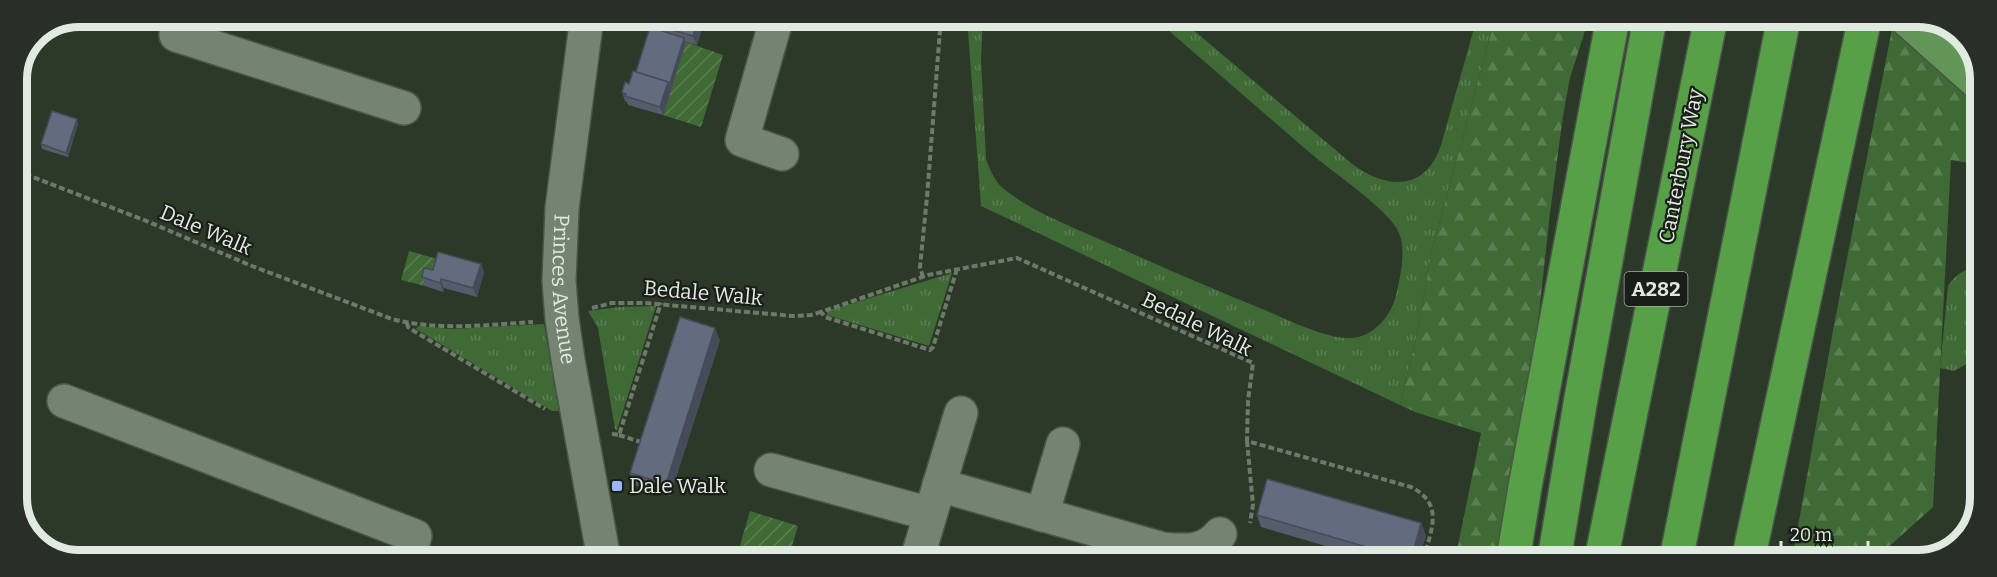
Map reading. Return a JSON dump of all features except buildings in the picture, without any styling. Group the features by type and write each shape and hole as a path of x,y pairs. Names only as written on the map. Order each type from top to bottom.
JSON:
{"highway":[{"path":"1515,550 1611,27"},
{"path":"1556,550 1648,27"},
{"name":"Canterbury Way","path":"1603,550 1709,27"},
{"path":"1678,550 1782,27"},
{"path":"1750,550 1863,27"}],"main road":[{"path":"1915,27 1970,76"}],"street":[{"path":"178,27 176,35 404,108"},
{"name":"Princes Avenue","path":"586,27 560,237 559,281 573,315 578,415 602,550"},
{"path":"774,27 742,140 782,154"},
{"path":"64,400 415,536 411,550"},
{"path":"920,550 961,413"},
{"path":"1042,515 1063,444"},
{"path":"771,470 1042,515 1146,546 1180,550"},
{"path":"1194,550 1203,548 1235,531"}],"path":[{"path":"923,277 920,267 940,27"},
{"name":"Dale Walk","path":"27,175 144,220 252,267 407,323 464,326 573,315"},
{"name":"Bedale Walk","path":"573,315 612,303 661,303 793,316 811,315 873,292 923,277 1017,258 1253,363 1249,391 1247,441"},
{"path":"820,312 825,317 930,350 933,347 957,269"},
{"path":"619,435 661,303"},
{"path":"407,323 408,327 414,331 552,414 562,417 578,415"},
{"path":"610,423 612,434 646,444"},
{"path":"1235,531 1253,505 1247,441 1411,487 1421,492 1427,499 1433,514 1433,524 1426,550"}],"green space":[{"path":"968,27 983,27 981,60 986,159 995,179 1014,197 1049,216 1308,328 1340,337 1358,337 1381,323 1395,300 1402,260 1402,243 1397,229 1371,201 1315,157 1164,27 1190,27 1351,163 1377,178 1403,182 1414,179 1425,172 1434,161 1441,145 1474,27 1493,27 1432,250 1417,334 1400,405 981,206"},
{"path":"1493,27 1586,27 1570,78 1563,116 1523,459 1505,550 1457,550 1481,433 1400,405 1417,334 1432,250"},
{"path":"1892,27 1918,27 1938,31 1955,42 1968,66 1970,163 1951,160 1933,507 1885,550 1794,550 1834,325"},
{"path":"686,42 723,55 701,127 663,115"},
{"path":"409,251 441,260 428,277 425,286 401,280"},
{"path":"1970,268 1970,362 1954,371 1940,368 1948,286"},
{"path":"952,273 929,346 827,315 827,311"},
{"path":"656,306 617,430 598,328 588,311"},
{"path":"544,324 559,411 552,411 416,329 418,326 452,329"},
{"path":"750,511 798,526 791,550 739,550"}],"place":[{"name":"Dale Walk","path":"617,486"}]}
